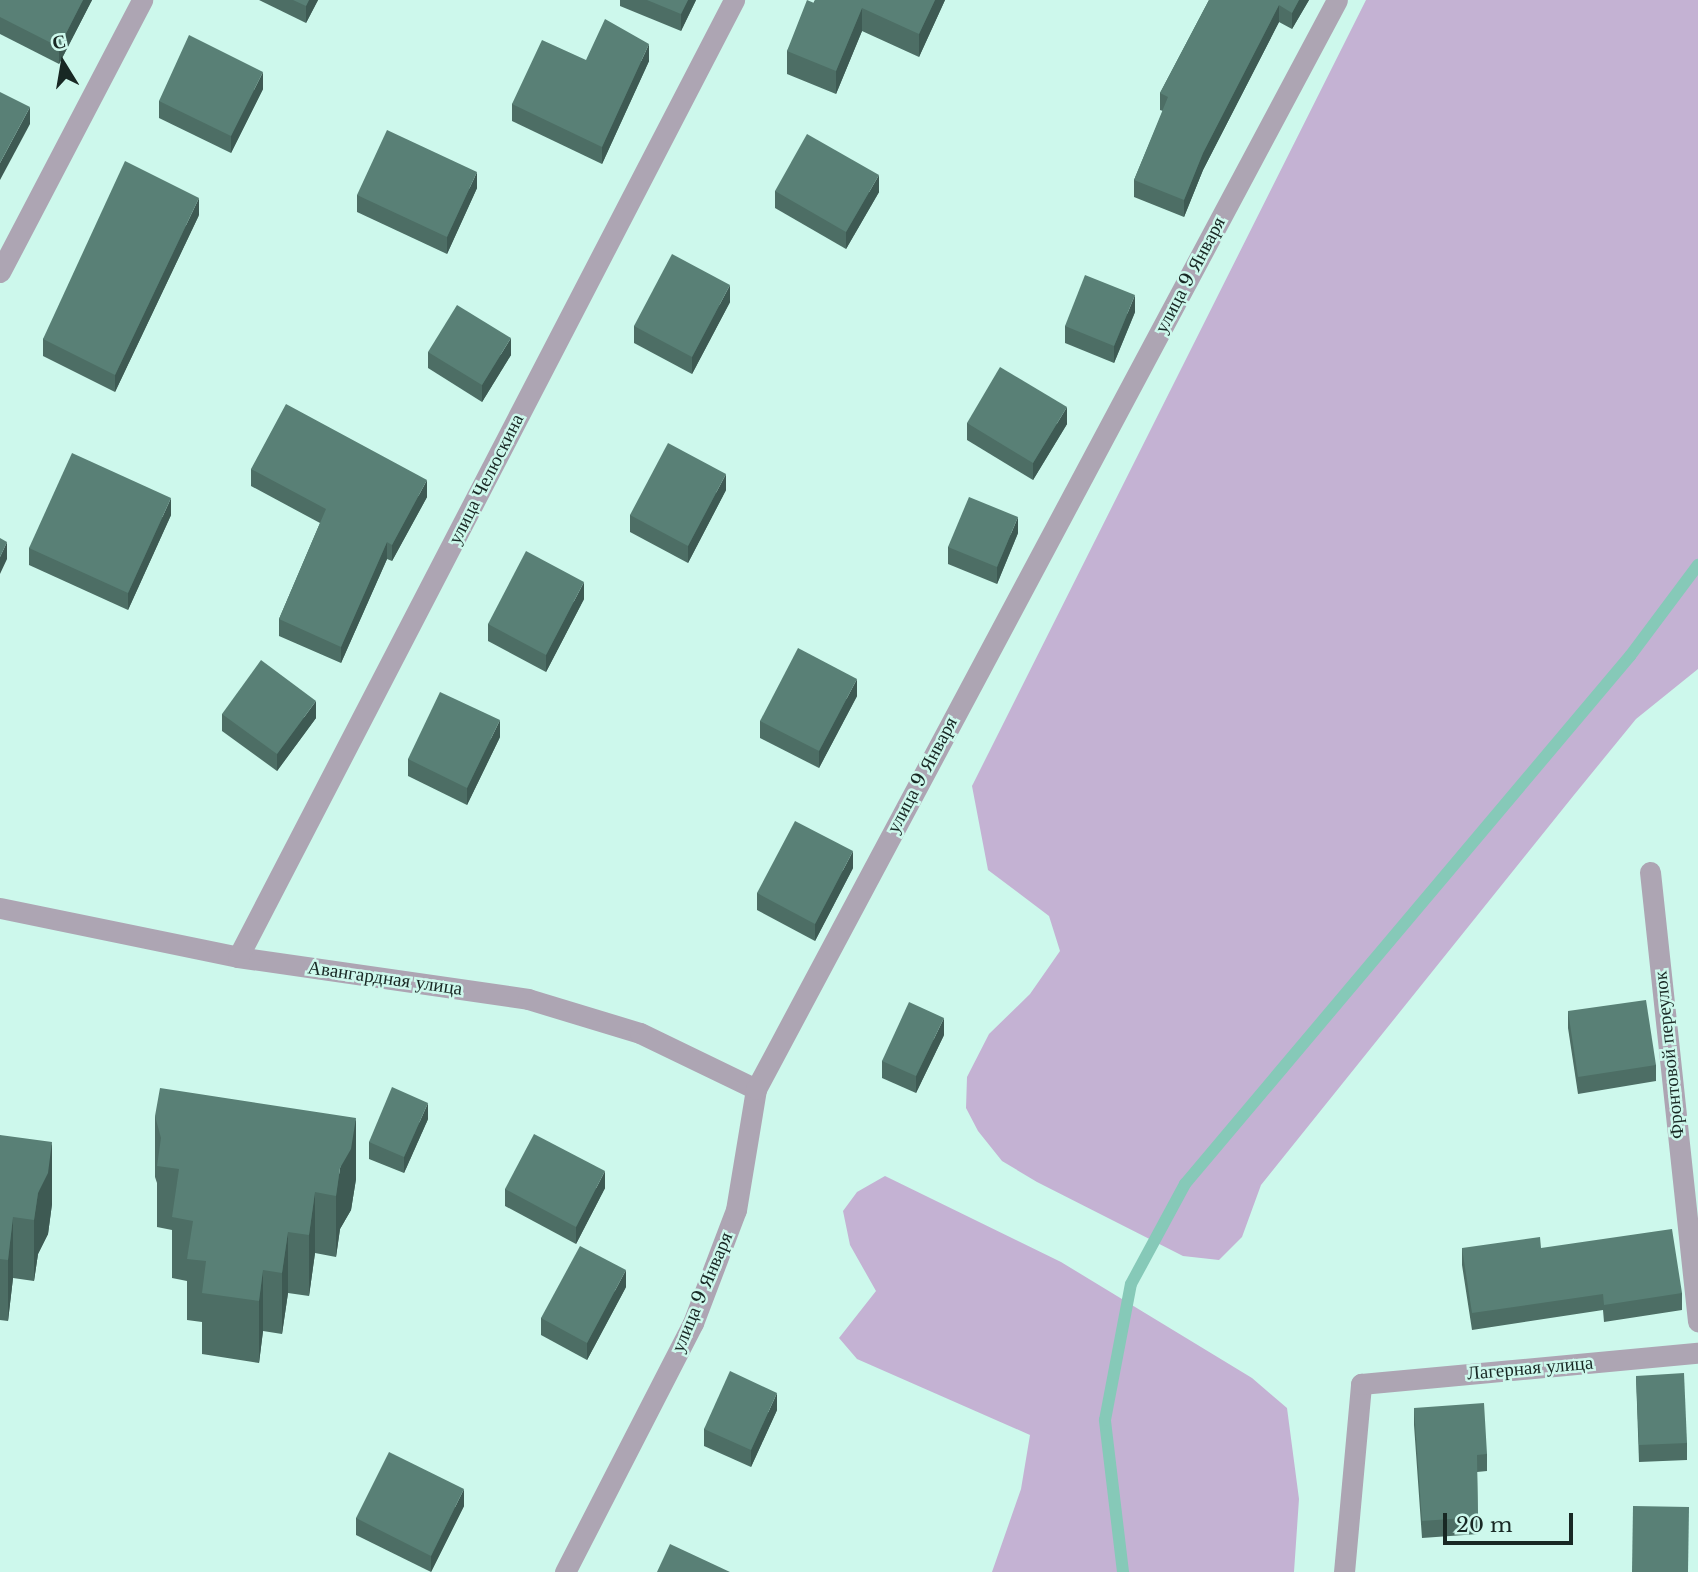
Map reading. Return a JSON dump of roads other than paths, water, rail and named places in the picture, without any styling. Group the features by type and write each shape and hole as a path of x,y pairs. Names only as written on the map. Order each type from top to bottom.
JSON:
{"street":[{"path":"0,272 142,0"},
{"name":"улица Челюскина","path":"238,957 734,0"},
{"name":"улица 9 Января","path":"565,1572 693,1323 736,1210 756,1089 1338,0"},
{"name":"Фронтовой переулок","path":"1650,872 1698,1321"},
{"name":"Авангардная улица","path":"0,908 238,957 528,999 640,1033 756,1089"},
{"name":"Лагерная улица","path":"1344,1572 1361,1384 1698,1353"}],"waterway":[{"path":"1123,1572 1105,1420 1131,1284 1185,1184 1630,656 1698,565"}]}
